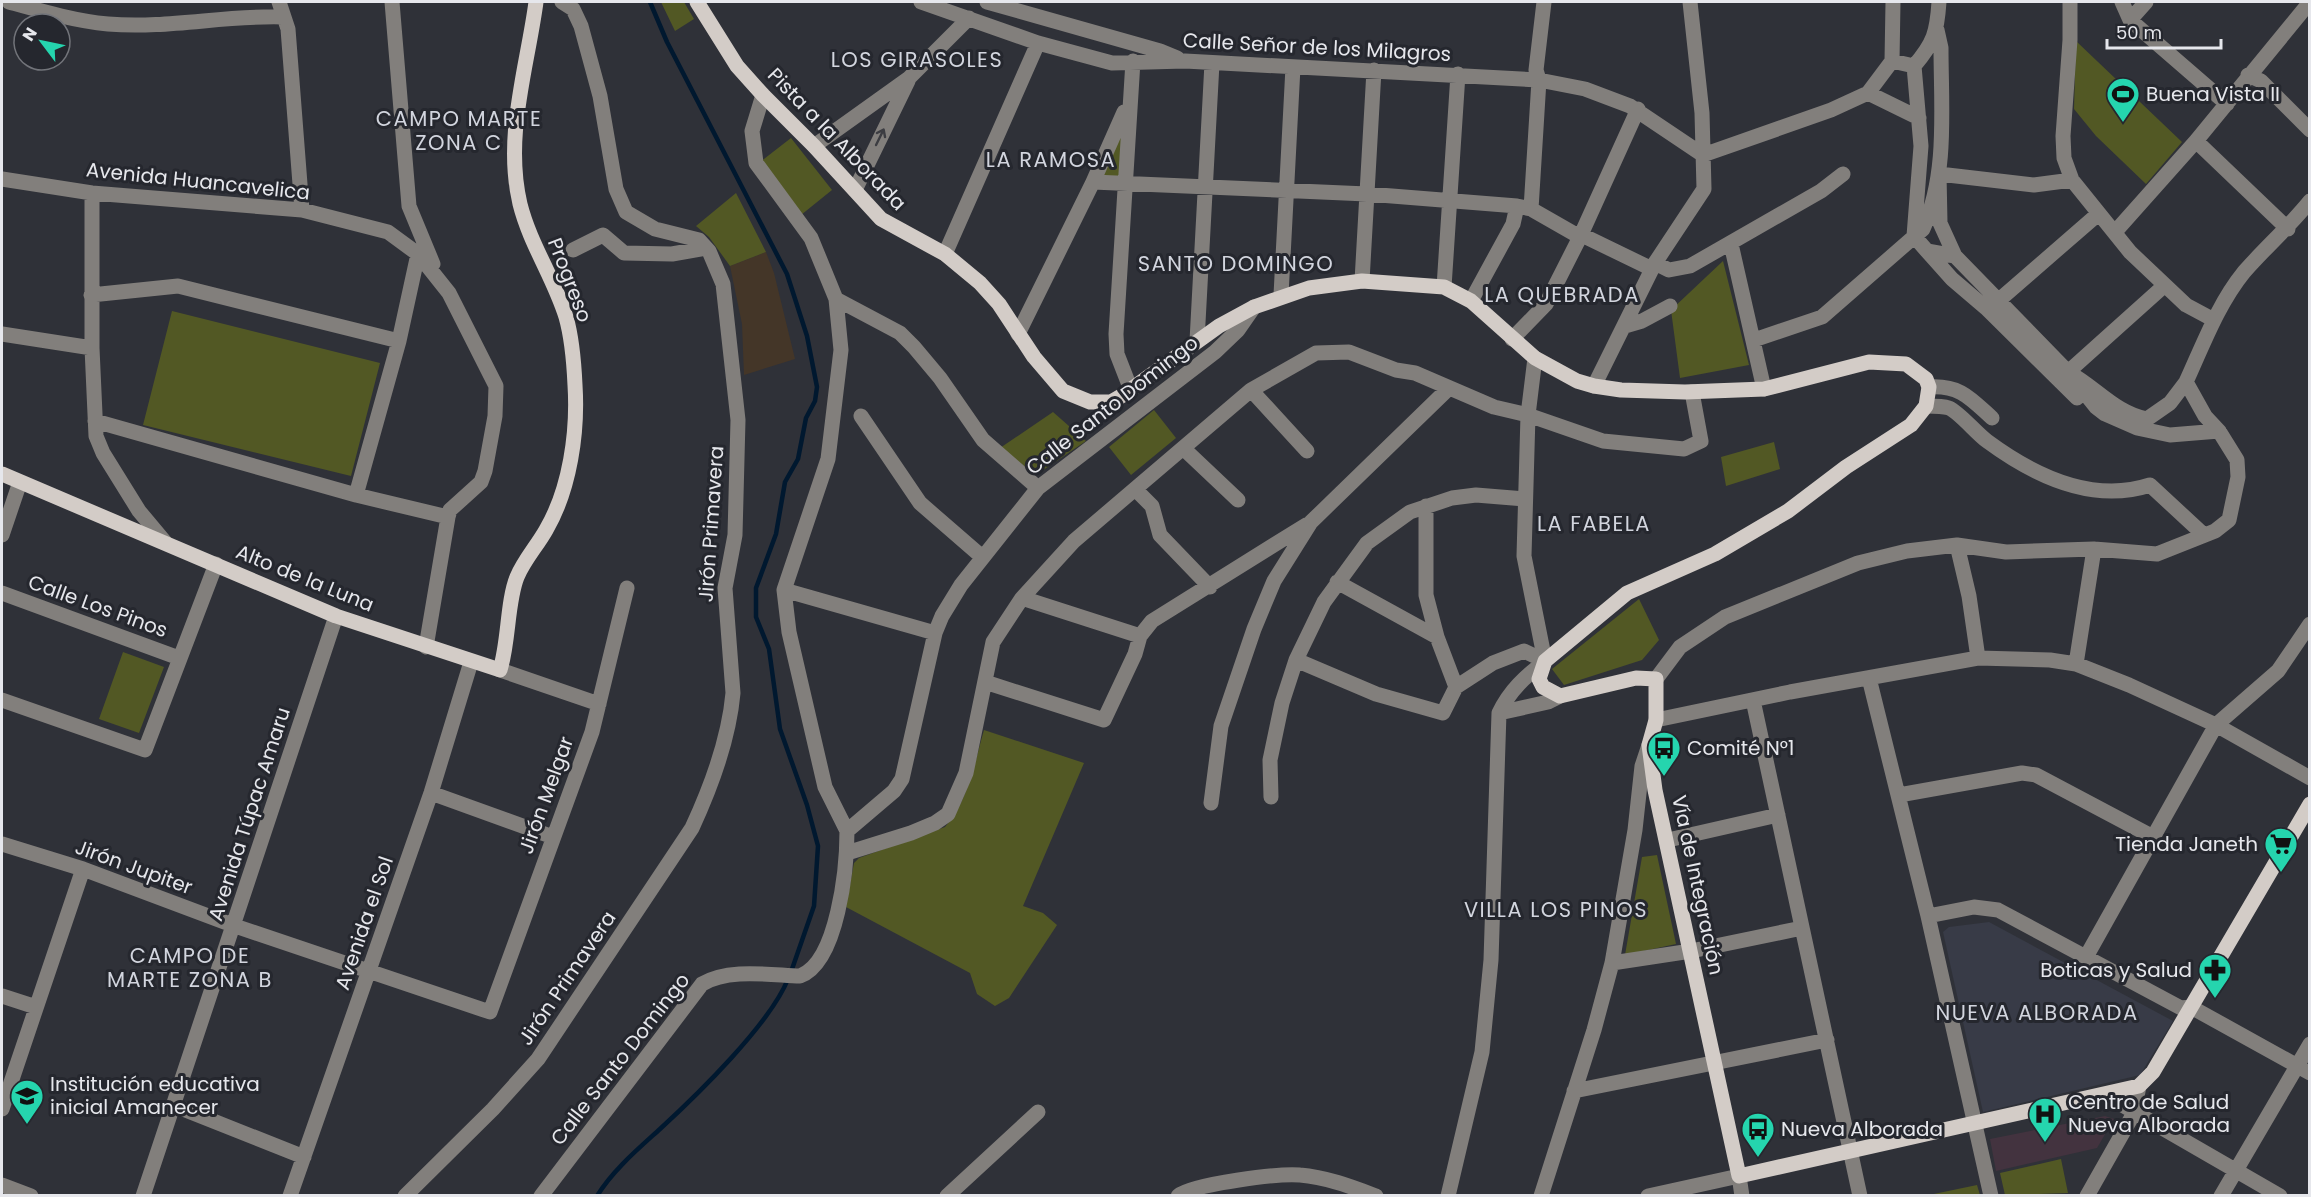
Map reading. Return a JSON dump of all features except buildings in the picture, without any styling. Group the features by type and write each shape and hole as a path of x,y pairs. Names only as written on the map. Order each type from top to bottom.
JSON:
{"main road":[{"name":"Progreso","path":"500,670 507,648 514,585 547,529 563,490 574,416 575,386 566,317 523,215 513,156 514,124 536,2"},
{"name":"Pista a la Alborada","path":"697,2 737,66 881,219 945,255 987,290 1050,378 1063,391 1079,400 1110,402 1131,390 1197,341 1254,307 1281,295"},
{"path":"1281,295 1309,288 1362,281 1444,287 1471,301 1535,358 1577,381 1622,390 1692,392 1764,389 1869,362 1906,364 1920,372 1929,387 1926,406 1911,425 1846,467 1788,511 1715,554 1627,593 1545,661 1539,679 1543,687 1560,696 1636,678 1656,679"},
{"name":"Alto de la Luna","path":"2,474 336,615 500,670"},
{"name":"Vía de Integración","path":"1656,679 1656,720 1649,745 1655,789 1668,840 1739,1176"},
{"path":"1739,1176 2139,1086 2153,1072 2310,804"}],"street":[{"path":"9,2 42,12 56,2"},
{"path":"279,2 288,29 302,210"},
{"path":"392,2 410,206 441,283"},
{"path":"562,2 573,9 581,26 600,96 616,189 626,212 655,229 699,240 706,248"},
{"name":"Calle Señor de los Milagros","path":"921,2 1038,43 1112,63 1185,61 1539,80 1585,89 1638,110 1703,155"},
{"path":"987,2 1160,51 1185,61"},
{"path":"1471,301 1524,207 1539,80 1536,70 1544,2"},
{"path":"1594,386 1653,266 1704,189 1702,113 1690,2"},
{"path":"1703,155 1831,110 1868,93 1892,60 1893,2"},
{"path":"1939,2 1937,30 1941,48 1938,174 1940,223 1955,256 2068,372 2096,407"},
{"path":"2070,2 2070,40 2063,136 2064,158 2072,180 2097,215 2115,232 2130,252 2186,305 2214,320"},
{"path":"2122,2 2130,20 2227,104"},
{"path":"2130,20 2146,2"},
{"path":"2115,232 2196,141 2310,2"},
{"path":"72,17 108,24 165,23 246,16 283,17"},
{"path":"814,146 909,78 969,18"},
{"path":"1937,30 1930,48 1914,66 1921,146 1914,236 1952,279 1986,308 2079,400 2137,428 2170,435 2219,431"},
{"path":"945,255 1038,43"},
{"path":"1892,60 1914,66"},
{"path":"1131,390 1117,354 1116,334 1132,61"},
{"path":"1197,341 1212,63"},
{"path":"1281,295 1293,68"},
{"path":"1362,281 1374,70"},
{"path":"1444,287 1458,75"},
{"path":"2248,75 2261,81 2310,130"},
{"path":"855,190 909,78"},
{"path":"1018,334 1093,182 1123,115 1131,78"},
{"path":"1868,93 1919,118"},
{"path":"763,95 752,131 756,164 811,238 836,299 841,350 828,459 784,590 789,632 825,787 847,831"},
{"path":"1512,339 1546,304 1580,237 1638,110"},
{"path":"2196,141 2288,229"},
{"path":"1093,182 1367,194 1524,207 1580,237 1587,237 1653,266 1669,270 1690,266 1731,244 1821,191 1843,174"},
{"path":"1938,174 2034,185 2072,180"},
{"path":"1754,340 1822,317 1923,229 1929,217 1938,174"},
{"name":"Avenida Huancavelica","path":"2,179 92,193 302,210 388,232 418,254 460,312 496,386 495,416 481,482 450,510 448,517"},
{"path":"92,193 91,295 96,436 103,453 139,511 165,542"},
{"path":"2068,372 2085,381 2109,403 2136,417 2147,419 2170,403 2186,382 2214,320 2244,272 2288,229 2310,201"},
{"path":"1998,302 2097,215"},
{"path":"573,250 603,235 624,253 672,254 706,248"},
{"path":"1731,244 1764,389"},
{"name":"Jirón Primavera","path":"405,1196 493,1109 538,1059 692,828 727,729 732,693 725,588 735,535 738,420 727,302 718,267 706,248"},
{"path":"1927,251 1955,256"},
{"path":"356,495 399,341 418,254"},
{"path":"2068,372 2165,285"},
{"path":"91,295 178,286 399,341"},
{"path":"836,299 900,333 940,378 983,440 1038,488"},
{"path":"1625,326 1642,321 1670,306"},
{"name":"Calle Santo Domingo","path":"541,1196 702,984 711,979 727,976 800,976 818,964 830,936 840,900 847,853 847,831 894,790 902,779 935,633 942,616 981,556 1038,488 1215,352 1238,330 1254,307"},
{"path":"2,334 92,348"},
{"path":"847,853 911,833 935,823 948,814 966,773 993,642 1022,598 1074,541 1251,390 1316,353 1349,352 1396,370 1415,374 1494,407 1528,415 1604,441 1684,449 1701,441 1692,392"},
{"path":"1535,358 1528,415 1524,556 1545,661"},
{"path":"1656,679 1680,647 1725,617 1858,563 1906,551 1957,545 2006,552 2094,549 2157,554 2215,531 2229,520 2234,501 2237,460 2219,431 2205,416 2186,382"},
{"path":"1929,387 1947,386 1958,390 1992,418"},
{"path":"985,682 1104,720 1135,654 1140,636 1152,621 1311,522 1448,389"},
{"path":"1251,390 1307,451"},
{"path":"1926,406 1948,408 2010,458 2054,481 2117,491 2130,491 2150,484 2204,535"},
{"path":"861,416 920,503 981,556"},
{"path":"95,421 356,495 448,517 426,647"},
{"path":"1183,448 1238,500"},
{"path":"2,535 20,482"},
{"path":"1135,489 1152,507 1160,535 1210,587"},
{"path":"1270,797 1270,760 1282,703 1296,660 1324,602 1367,543 1410,512 1452,498 1476,495 1525,499"},
{"path":"1426,506 1426,595 1437,637 1456,687"},
{"path":"1211,803 1221,726 1238,672 1274,581 1311,522"},
{"path":"1957,545 1969,596 1978,658"},
{"path":"2076,664 2094,549"},
{"path":"2,700 145,750 216,564"},
{"path":"1337,582 1437,637"},
{"name":"Jirón Melgar","path":"490,1012 592,732 627,588"},
{"path":"784,590 935,633"},
{"name":"Calle Los Pinos","path":"2,593 180,658"},
{"path":"1022,598 1140,636"},
{"name":"Avenida Túpac Amaru","path":"143,1196 235,927 336,615"},
{"path":"2086,957 2216,725 2278,671 2310,624"},
{"path":"1296,660 1376,694 1443,713 1456,687 1493,663 1524,651 1545,661"},
{"path":"1656,720 1978,658 2012,657 2076,664 2216,725 2310,778"},
{"path":"1448,1196 1482,1052 1491,960 1499,713 1514,688 1545,661"},
{"name":"Avenida el Sol","path":"290,1196 431,793 471,662"},
{"name":"Alto de la Luna","path":"500,670 599,704"},
{"path":"1869,678 1928,915 1991,1196"},
{"path":"1499,713 1548,702 1560,696"},
{"path":"1753,700 1860,1196"},
{"path":"1541,1196 1612,963 1635,830 1642,766 1649,745"},
{"path":"1899,795 2022,773 2036,775 2153,837"},
{"path":"431,793 554,837"},
{"path":"1668,840 1778,815"},
{"name":"Jirón Jupiter","path":"2,844 83,869 235,927 490,1012"},
{"path":"2,1109 83,869"},
{"path":"1928,915 1974,908 1998,910 2181,1008 2191,1007 2303,1069"},
{"path":"1612,963 1691,951 1802,928"},
{"path":"2,996 36,1007"},
{"path":"1574,1091 1827,1040"},
{"path":"2221,1196 2303,1069 2310,1044"},
{"path":"2086,1196 2134,1113 2139,1086"},
{"path":"2105,1095 2280,1196"},
{"path":"173,1106 304,1156"},
{"path":"947,1196 1038,1112"},
{"path":"1178,1196 1183,1192 1212,1184 1299,1174 1346,1184 1376,1196"},
{"path":"1648,1196 1739,1176 1743,1196"},
{"path":"2,1185 31,1196"}],"shaded area":[{"path":"766,252 774,273 795,359 744,375 742,324 730,266"},
{"path":"1989,922 2173,1021 2140,1075 1983,1112 1943,932 1949,927"},
{"name":"Centro de Salud Nueva Alborada","path":"2105,1116 2114,1119 2097,1148 1996,1171 1990,1139"}],"green space":[{"path":"661,2 684,2 694,19 675,31"},
{"name":"Buena Vista II","path":"2076,41 2182,142 2146,184 2096,136 2074,109"},
{"path":"1123,129 1120,178 1099,176"},
{"path":"791,138 832,190 801,215 760,162"},
{"path":"736,193 766,252 730,266 709,237 696,226"},
{"path":"1723,261 1749,365 1680,378 1671,310"},
{"path":"172,311 380,363 351,476 143,425"},
{"path":"1154,410 1176,438 1131,475 1109,447"},
{"path":"1053,412 1086,441 1036,475 1000,448"},
{"path":"1774,442 1780,469 1726,486 1721,457"},
{"path":"1639,599 1659,640 1642,660 1564,685 1552,669"},
{"path":"123,652 164,667 139,733 99,719"},
{"path":"984,730 1084,763 1023,906 1043,913 1057,925 1009,998 995,1006 977,994 970,973 846,907 854,863 859,858 945,827 953,817 970,781"},
{"path":"1657,855 1676,944 1625,955 1642,857"},
{"path":"2061,1159 2068,1193 2005,1195 2000,1173"},
{"path":"1977,1185 1980,1195 1929,1195"}],"waterway":[{"path":"650,2 667,42 787,274 807,336 817,387 815,401 806,418 798,459 785,482 776,534 756,588 756,617 769,649 780,729 807,805 818,846 814,906 791,972"},
{"path":"597,1196 626,1160 693,1098 731,1058 766,1017 788,979"}],"place":[{"name":"Buena Vista II","path":"2123,123"},
{"name":"Comité N°1","path":"1664,777"},
{"name":"Tienda Janeth","path":"2281,873"},
{"name":"Boticas y Salud","path":"2215,999"},
{"name":"Institución educativa inicial Amanecer","path":"27,1125"},
{"name":"Centro de Salud Nueva Alborada","path":"2045,1143"},
{"name":"Nueva Alborada","path":"1758,1158"}],"district":[{"name":"LOS GIRASOLES","path":"917,60"},
{"name":"CAMPO MARTE ZONA C","path":"459,131"},
{"name":"LA RAMOSA","path":"1051,160"},
{"name":"SANTO DOMINGO","path":"1236,264"},
{"name":"LA QUEBRADA","path":"1562,295"},
{"name":"LA FABELA","path":"1594,524"},
{"name":"VILLA LOS PINOS","path":"1556,910"},
{"name":"CAMPO DE MARTE ZONA B","path":"190,968"},
{"name":"NUEVA ALBORADA","path":"2037,1013"}]}
